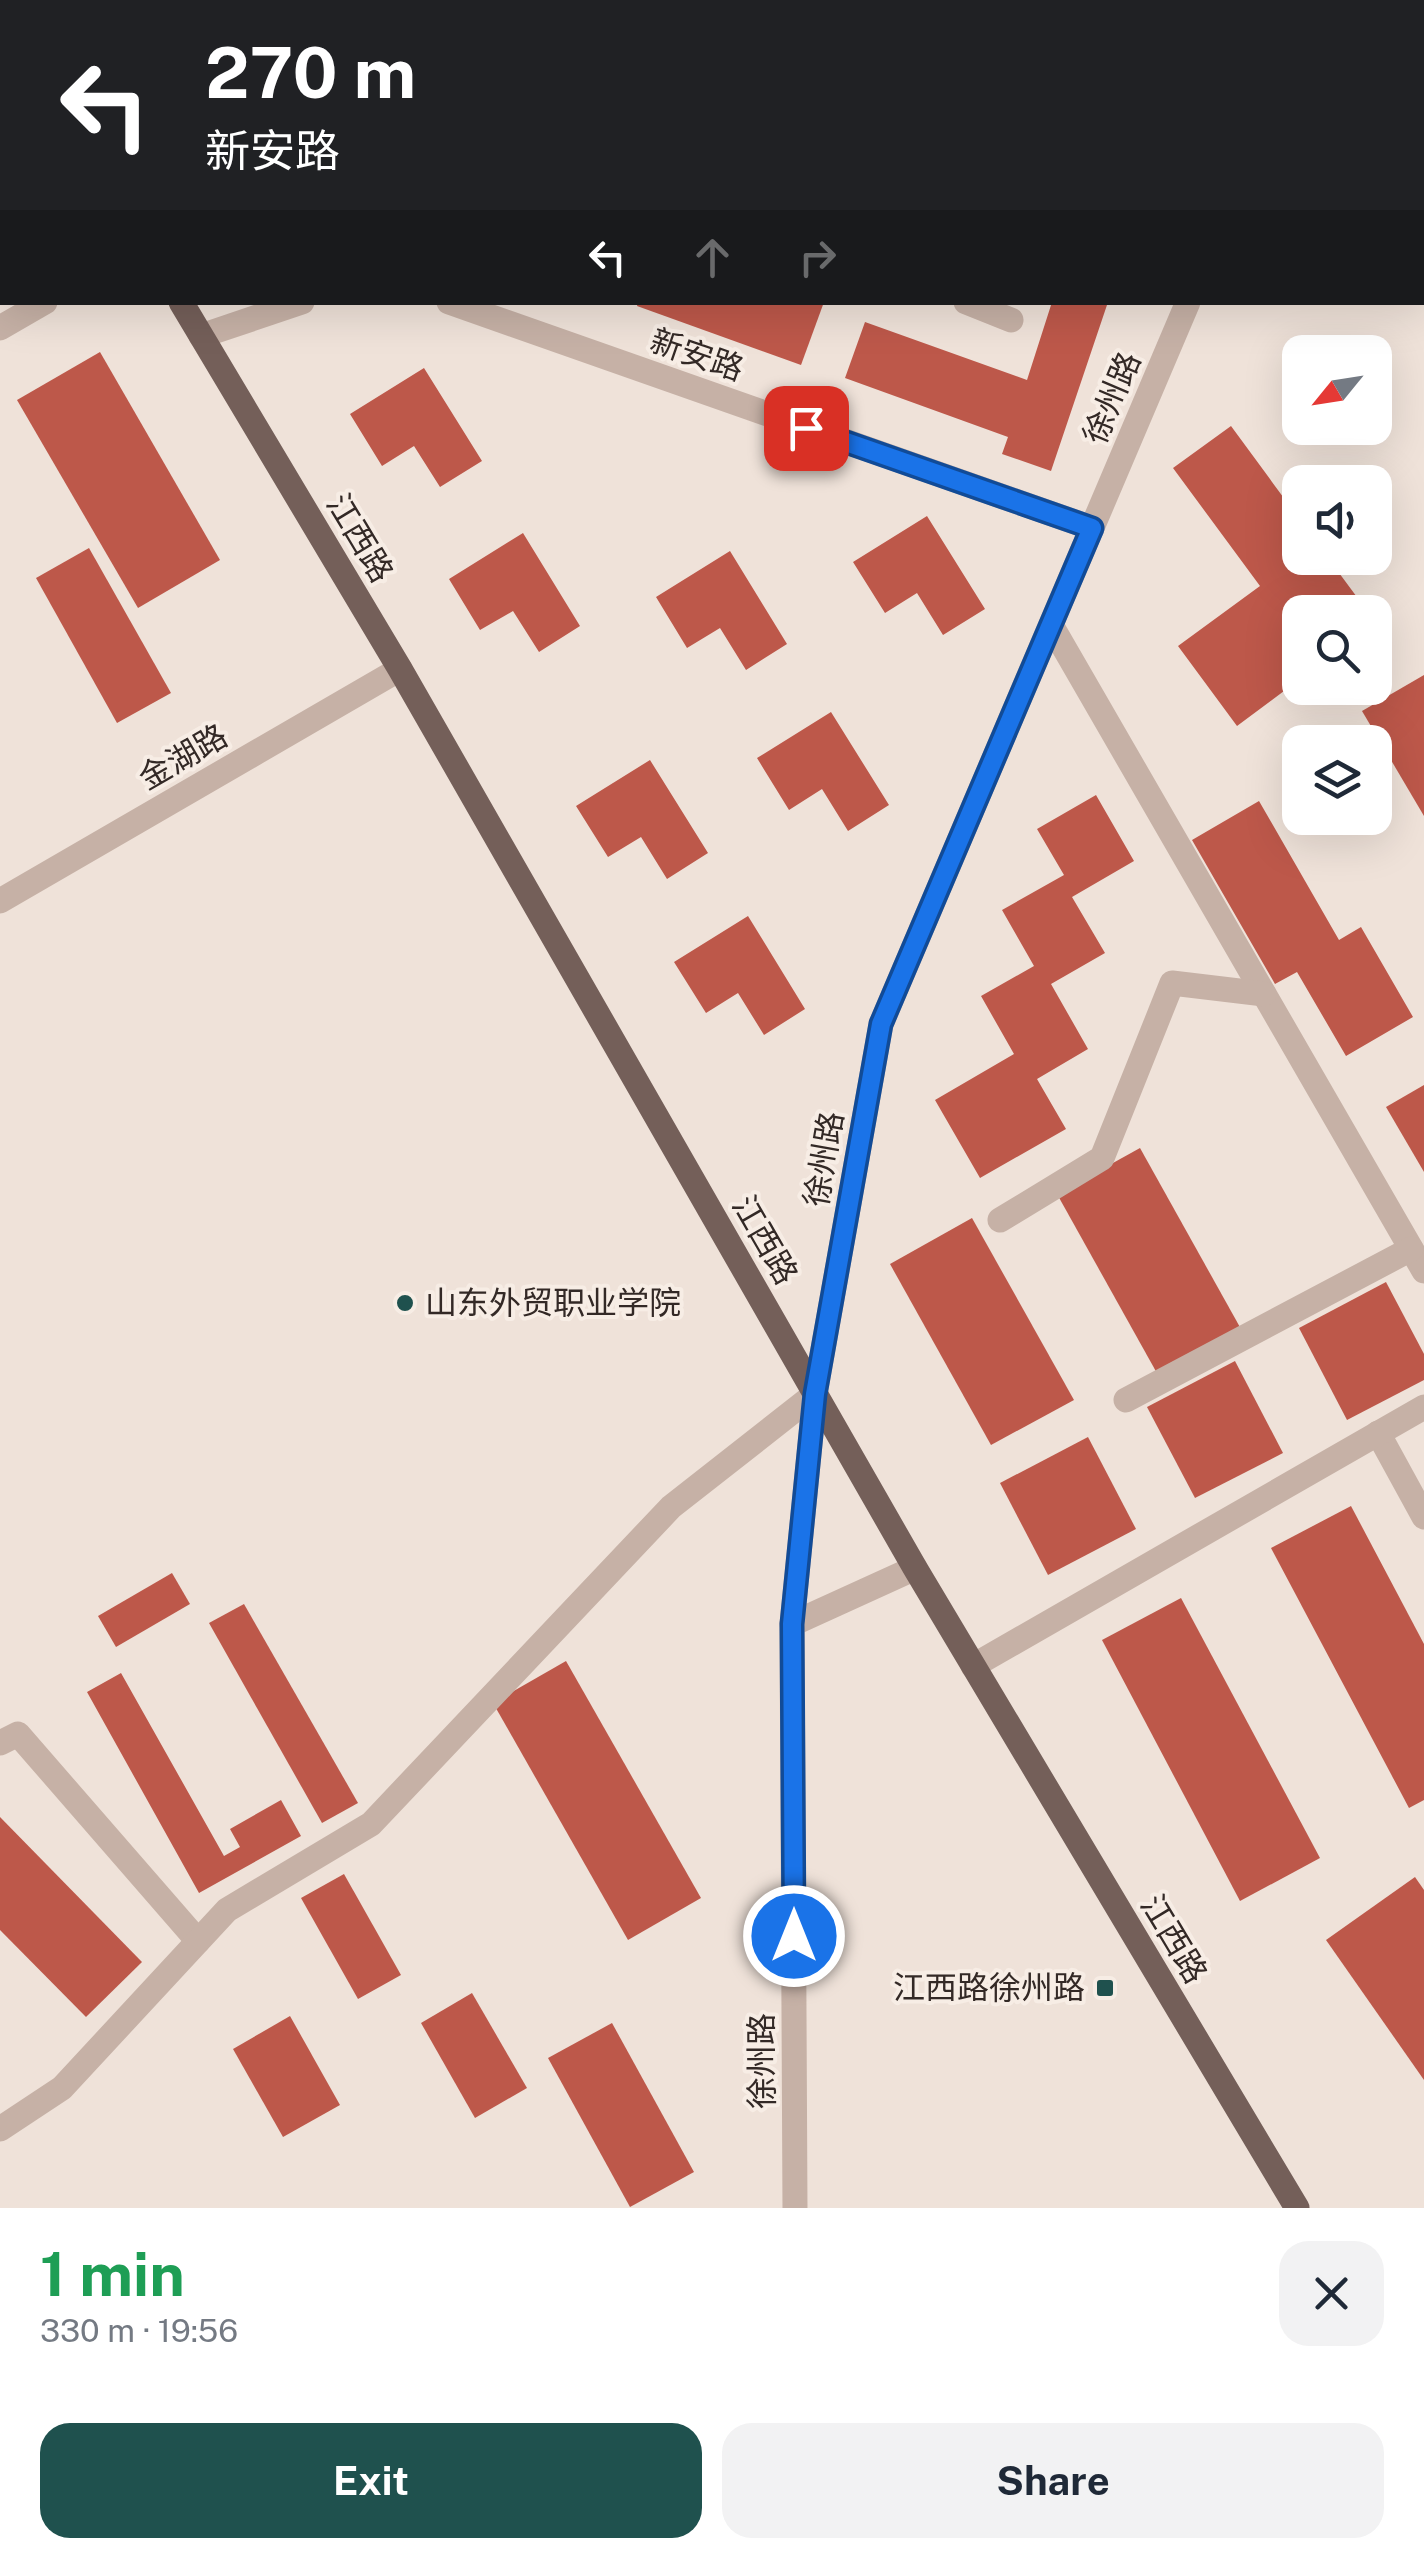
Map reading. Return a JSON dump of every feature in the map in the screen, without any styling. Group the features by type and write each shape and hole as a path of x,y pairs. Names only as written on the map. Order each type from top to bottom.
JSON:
{"main road":[{"name":"江西路","path":"188,305 201,336 400,669 914,1568 1297,2208"}],"street":[{"path":"0,328 40,305"},
{"path":"201,336 293,305"},
{"name":"新安路","path":"459,305 1092,528"},
{"path":"973,305 1010,320"},
{"name":"徐州路","path":"795,2208 792,1624 815,1394 881,1024 1187,305"},
{"path":"1051,625 1418,1260 1126,1400"},
{"name":"金湖路","path":"0,901 400,669"},
{"path":"1000,1220 1102,1158 1172,983 1264,994"},
{"path":"0,2129 62,2088 227,1910 371,1824 671,1506 815,1394"},
{"path":"973,1666 1424,1407"},
{"path":"1378,1433 1424,1517"},
{"path":"792,1624 914,1568"},
{"path":"0,1743 18,1734 198,1941"}],"building":[{"path":"637,305 823,305 801,365"},
{"path":"1051,305 1107,305 1051,471 1002,454 1008,437 845,378 865,322 1027,380"},
{"path":"100,352 220,560 138,608 17,400"},
{"path":"424,368 482,461 440,487 414,446 382,466 350,414"},
{"path":"1231,426 1282,495 1282,575 1341,575 1355,595 1282,595 1282,692 1237,726 1178,646 1260,586 1173,468"},
{"path":"927,516 985,609 943,635 917,593 885,613 853,562"},
{"path":"523,533 580,626 539,652 513,611 480,630 449,579"},
{"path":"89,548 171,693 117,723 36,578"},
{"path":"730,551 787,644 746,670 720,628 687,648 656,597"},
{"path":"1424,675 1424,816 1392,762 1392,725 1370,725 1362,711 1372,705 1392,705 1392,694"},
{"path":"831,712 889,805 848,831 822,789 789,810 757,758"},
{"path":"650,760 708,853 667,879 641,837 608,857 576,806"},
{"path":"1096,795 1134,861 1072,897 1105,953 1051,984 1088,1049 1037,1079 1066,1129 980,1178 935,1100 1014,1054 981,996 1034,966 1002,910 1064,875 1037,829"},
{"path":"1259,801 1339,940 1361,927 1413,1017 1346,1056 1297,972 1275,984 1192,840"},
{"path":"748,916 805,1009 764,1035 738,993 706,1013 674,962"},
{"path":"1424,1085 1424,1172 1386,1107"},
{"path":"1140,1148 1241,1329 1158,1375 1057,1194"},
{"path":"972,1218 1074,1400 991,1445 890,1264"},
{"path":"1386,1282 1424,1354 1424,1380 1347,1420 1299,1328"},
{"path":"1235,1361 1283,1453 1195,1498 1147,1407"},
{"path":"1088,1437 1136,1529 1048,1575 1000,1483"},
{"path":"1351,1506 1424,1644 1424,1800 1409,1808 1271,1548"},
{"path":"172,1573 190,1604 116,1647 98,1616"},
{"path":"1181,1598 1320,1858 1240,1901 1102,1640"},
{"path":"244,1604 358,1803 322,1823 209,1623"},
{"path":"566,1661 701,1898 628,1940 493,1703"},
{"path":"121,1673 224,1856 240,1847 230,1829 281,1800 301,1836 199,1893 87,1692"},
{"path":"0,1817 142,1962 86,2017 0,1930"},
{"path":"344,1874 401,1975 358,1999 301,1898"},
{"path":"1415,1877 1424,1890 1424,2080 1326,1940"},
{"path":"472,1993 527,2088 475,2118 421,2023"},
{"path":"290,2016 340,2105 283,2137 233,2049"},
{"path":"612,2023 694,2172 630,2207 548,2058"}],"place":[{"name":"山东外贸职业学院","path":"405,1303"},
{"name":"江西路徐州路","path":"1105,1988"}],"route":[{"path":"794,1936 792,1624 815,1394 881,1024 1092,528 806,428"}]}
